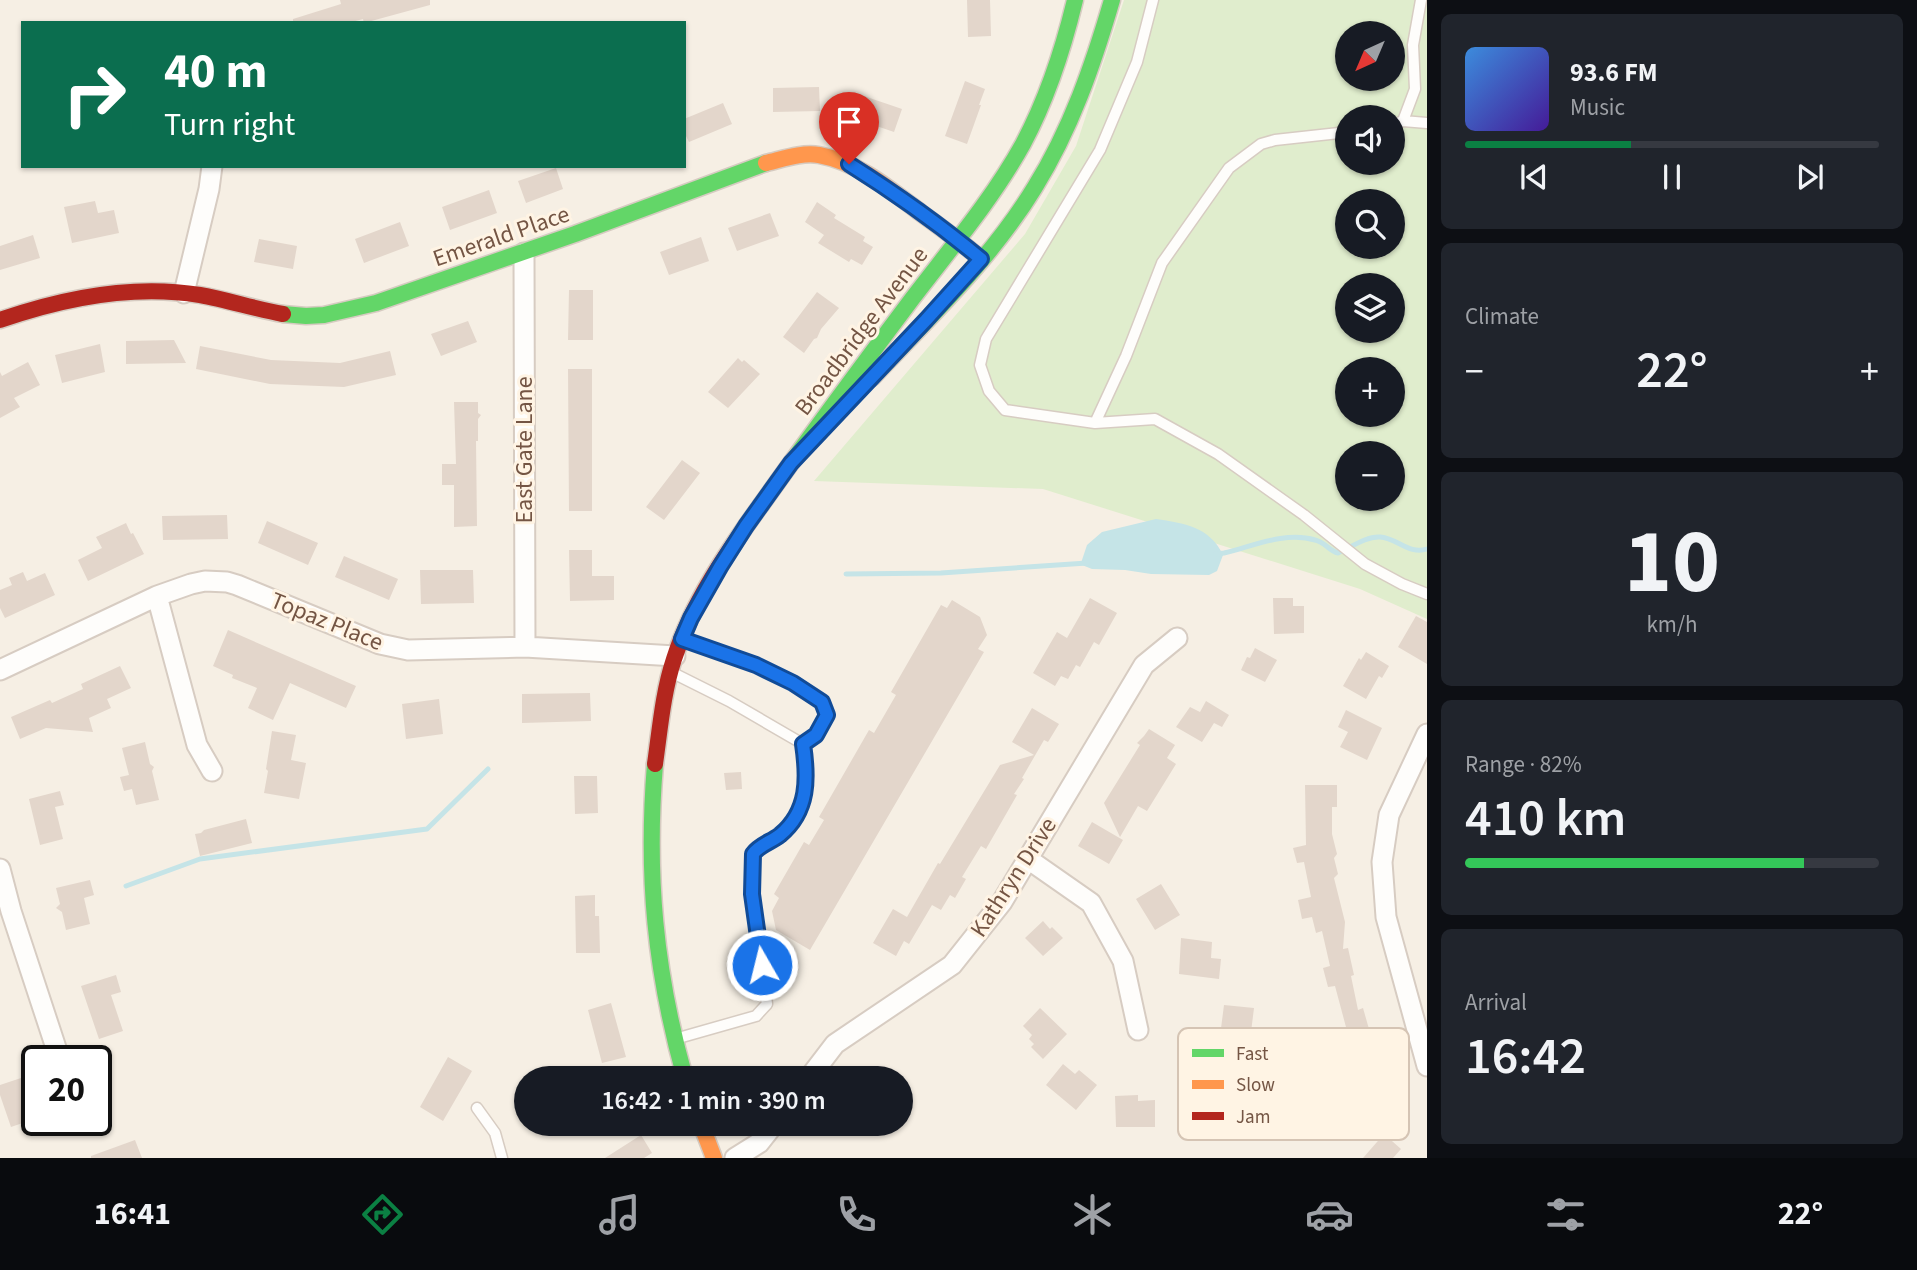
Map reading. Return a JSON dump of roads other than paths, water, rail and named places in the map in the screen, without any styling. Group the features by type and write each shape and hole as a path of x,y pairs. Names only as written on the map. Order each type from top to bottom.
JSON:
{"main road":[{"name":"Broadbridge Avenue","path":"682,1066 660,973 652,892 650,835 655,753 676,656 691,618 746,526 995,191 1014,160 1044,98 1074,0"},
{"name":"Broadbridge Avenue","path":"791,463 917,330 981,259 1018,212 1053,155 1083,90 1112,0"},
{"name":"Emerald Place","path":"0,320 42,306 97,296 147,291 184,293 301,316 365,307 524,253 765,163 800,154 819,155 849,164 958,239 981,259"},
{"path":"706,1136 714,1158"}],"street":[{"path":"184,293 212,168"},
{"name":"East Gate Lane","path":"524,253 525,647"},
{"name":"Topaz Place","path":"0,670 157,596 205,582 227,582 395,648 525,647 676,656"},
{"path":"157,596 197,745 212,772"},
{"name":"Kathryn Drive","path":"818,1066 835,1044 952,965 1002,902 1144,665 1177,638"},
{"path":"1427,734 1389,815 1382,862 1386,917 1427,1066"},
{"path":"1028,859 1091,903 1123,961 1138,1030"},
{"path":"0,869 55,1045"},
{"path":"735,1158 759,1143 765,1136"}],"lane":[{"path":"1153,0 1137,62 1100,150 986,339 980,365 989,391 1005,410 1095,423 1155,419 1218,454 1304,515 1365,564 1427,594"},
{"path":"1405,109 1415,89 1413,45 1421,0"},
{"path":"1405,123 1427,123"},
{"path":"1095,423 1126,356 1162,263 1229,168 1261,144 1335,133"},
{"path":"676,656 756,665 793,683 822,702 827,715 816,735 803,744"},
{"path":"676,656 729,701 803,744"},
{"path":"674,1039 756,1016 767,1004 752,894 753,854 757,848 771,842 790,826 806,793 807,772 803,744"},
{"path":"477,1108 495,1133 502,1158"}],"water":[{"path":"1156,519 1195,528 1211,538 1223,555 1217,571 1209,575 1151,574 1092,569 1082,565 1087,545 1102,532"}],"waterway":[{"path":"1216,554 1293,537 1318,541 1338,553 1375,537 1386,538 1414,550 1427,549"},
{"path":"846,574 941,573 1087,563"},
{"path":"126,886 200,859 427,829 488,769"}]}
